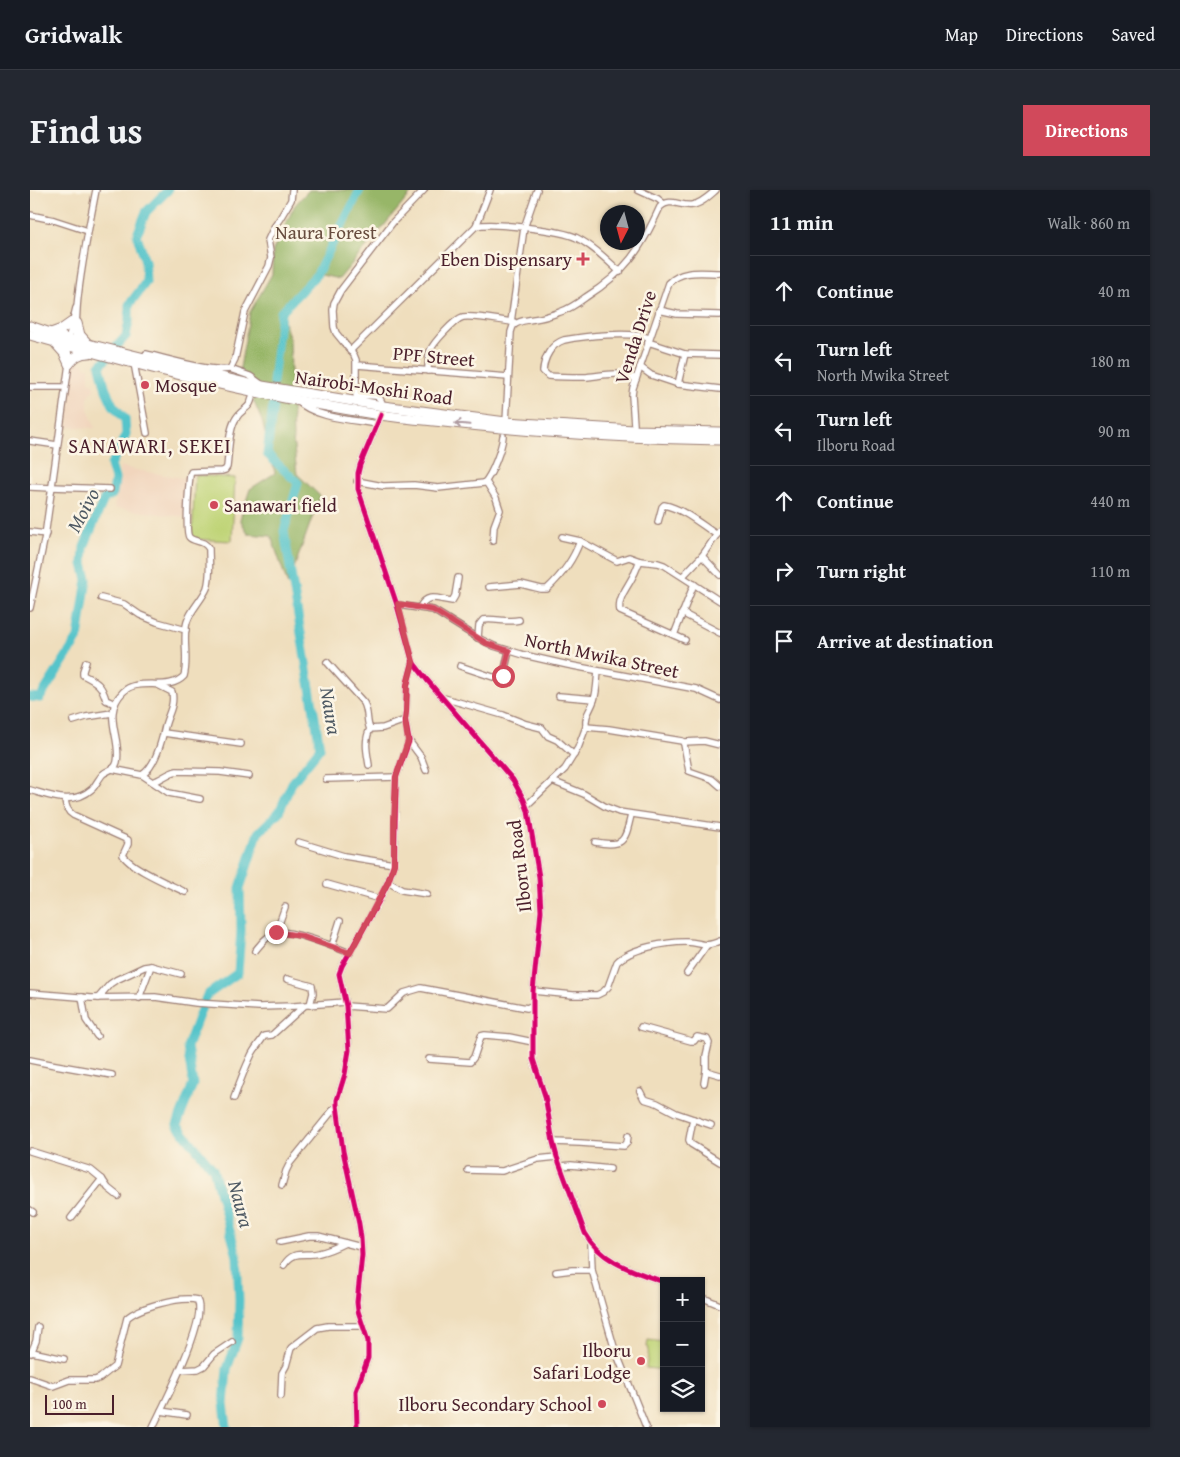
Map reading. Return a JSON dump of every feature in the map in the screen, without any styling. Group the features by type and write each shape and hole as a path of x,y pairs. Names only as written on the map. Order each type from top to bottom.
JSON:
{"highway":[{"path":"88,344 80,335 74,323 62,329 51,338 69,361 82,353 96,354"},
{"name":"Nairobi-Moshi Road","path":"30,326 51,338"},
{"name":"Nairobi-Moshi Road","path":"30,335 71,343 96,354 253,391 380,415 504,429 634,438 720,440"},
{"name":"Nairobi-Moshi Road","path":"71,343 88,344 380,415 634,430 720,432"}],"street":[{"path":"30,608 46,534 76,308 96,190"},
{"path":"230,369 235,359 245,312 269,266 271,258 268,240 270,233 291,200 292,190"},
{"path":"380,415 381,399 372,395 356,395 357,365 354,356 336,333 334,327 334,303 341,290 393,222 424,190"},
{"path":"350,351 478,225 490,190"},
{"path":"506,422 511,332 514,322 524,228 537,190"},
{"path":"638,190 658,199 664,204"},
{"path":"428,371 430,350 456,320 471,317 514,322 544,317 570,308 620,272 647,236 660,207 672,202 693,205 704,200 716,190"},
{"path":"30,215 54,220 88,231"},
{"path":"478,225 524,228 564,234 576,238 601,255 620,272"},
{"name":"Venda Drive","path":"634,425 632,394 669,283 674,278 683,274 720,273"},
{"path":"659,310 677,314 720,315"},
{"path":"636,379 620,374 585,377 548,376 543,371 544,362 546,356 555,345 564,340 628,334 639,335 685,354 720,355"},
{"path":"121,352 124,350 207,367 224,370 230,369 250,376 265,387"},
{"path":"678,384 685,354"},
{"path":"134,363 147,434"},
{"name":"PPF Street","path":"357,365 508,377"},
{"path":"640,367 652,375 678,384 720,389"},
{"path":"30,387 65,387"},
{"path":"30,790 65,800 90,791 102,775 112,770 116,764 117,753 112,713 115,704 123,692 136,686 176,683 184,676 187,659 186,630 191,612 205,592 209,577 209,548 204,543 191,539 187,526 190,475 191,472 225,470 234,421 250,406 253,391"},
{"name":"Ilboru Road","path":"380,415 360,466 358,481 362,500 398,604 413,662 513,780 526,806 538,877 541,912 533,991 534,1058 545,1096 557,1156 585,1233 591,1244 608,1258 623,1266 660,1280"},
{"path":"358,481 383,486 414,484 438,488 480,484 486,482 501,446 503,436"},
{"path":"30,441 57,445"},
{"path":"486,482 496,498 500,510 494,526 493,541"},
{"path":"30,488 110,489"},
{"path":"658,522 664,505 670,506 718,532 702,556 683,576"},
{"path":"30,532 46,534"},
{"path":"562,537 580,541 614,560 629,557 640,561 661,563 720,601"},
{"path":"489,587 521,584 547,589 565,571 575,556 580,541"},
{"path":"702,556 720,574"},
{"path":"640,561 634,576 622,596 620,611 686,640"},
{"path":"420,607 424,600 430,598 452,601 455,596 458,578"},
{"path":"674,635 694,584"},
{"path":"101,598 124,604 140,615 157,622 186,630"},
{"name":"North Mwika Street","path":"398,604 433,610 478,638 509,651 538,659 696,689 720,700"},
{"path":"682,613 720,633"},
{"path":"478,638 479,625 483,620 519,620"},
{"path":"460,666 493,677 500,677 504,674 509,651"},
{"path":"86,662 82,671 83,675 100,685 106,700 115,704"},
{"path":"327,662 359,697 367,710 370,730 366,738 369,764"},
{"path":"357,1427 356,1391 369,1354 368,1341 362,1326 357,1302 362,1247 359,1224 343,1151 337,1105 346,1074 349,1050 346,1004 339,974 380,899 394,864 396,777 408,741 405,720 407,685 413,662"},
{"path":"526,806 552,782 574,755 586,728 587,713 594,699 598,671"},
{"path":"142,775 146,772 160,746 170,714 173,695 170,691 158,685"},
{"path":"559,696 594,699"},
{"path":"443,698 542,728 548,736 557,740 574,755"},
{"path":"73,721 112,713"},
{"path":"370,730 383,728 405,720"},
{"path":"586,728 609,729 684,742 697,741 720,745"},
{"path":"164,732 241,744"},
{"path":"408,741 421,757 426,770"},
{"path":"684,742 689,771 712,779 720,786"},
{"path":"112,770 142,775 169,793 200,799"},
{"path":"153,782 177,771 220,772 249,776"},
{"path":"326,779 396,777"},
{"path":"552,782 584,794 613,810 631,815 720,827"},
{"path":"65,800 68,811 73,815 128,840 123,857 134,866 185,892"},
{"path":"595,842 611,844 622,841 626,836 631,815"},
{"path":"298,842 344,856 394,864"},
{"path":"388,882 402,890 428,894"},
{"path":"328,884 380,899"},
{"path":"276,932 285,907"},
{"path":"332,946 340,922"},
{"path":"254,951 268,936 276,932 291,934 350,953"},
{"path":"533,991 572,995 597,995 604,992 608,987 617,962 631,954 671,943 687,942 707,946 719,943"},
{"path":"687,972 707,946"},
{"path":"140,998 152,966"},
{"path":"98,998 110,984 144,967 152,966 181,974"},
{"path":"234,1098 248,1061 264,1036 272,1035 307,1005 313,993 312,986 288,979"},
{"path":"30,993 98,998 156,997 196,1003 259,1007 346,1004 384,1010 388,1009 404,993 421,988 527,1008 533,1005"},
{"path":"82,997 86,1020 97,1036"},
{"path":"641,1027 691,1041 694,1041 697,1037 707,1039 709,1043 704,1083"},
{"path":"429,1059 470,1062 474,1057 481,1036 484,1035 509,1037 533,1042"},
{"path":"30,1060 112,1075"},
{"path":"706,1071 720,1075"},
{"path":"640,1091 644,1099 711,1125"},
{"path":"282,1185 290,1164 337,1105"},
{"path":"693,1119 691,1144 720,1162"},
{"path":"553,1142 580,1142 624,1146 627,1143 628,1136"},
{"path":"30,1151 87,1168 102,1179 108,1188 118,1196"},
{"path":"468,1170 502,1171 538,1159 557,1156"},
{"path":"562,1166 571,1165 610,1169"},
{"path":"71,1218 102,1179"},
{"path":"280,1242 318,1236 362,1247"},
{"path":"284,1265 291,1256 316,1254 345,1243"},
{"path":"591,1244 592,1270 614,1347 646,1427"},
{"path":"556,1272 592,1270"},
{"path":"30,1378 53,1386 69,1380 98,1380 115,1366 128,1317 139,1310 162,1303 183,1299 197,1300 199,1303 197,1321 181,1370 153,1427"},
{"path":"705,1299 720,1305"},
{"path":"281,1396 282,1373 291,1348 317,1328 362,1326"},
{"path":"38,1327 31,1353 64,1359"},
{"path":"181,1370 204,1366 214,1354 232,1342"},
{"path":"161,1411 187,1414"}],"shaded area":[{"path":"74,363 84,363 84,366 89,367 89,381 94,384 94,390 88,398 88,409 95,428 68,427"},
{"path":"120,466 188,479 184,517 114,508"}],"green space":[{"name":"Naura Forest","path":"309,190 414,190 339,279 317,274 281,312 290,340 293,439 297,474 320,496 288,585 271,536 248,534 240,519 250,489 275,473 262,421 240,368 250,312 272,274 273,250 295,205"},
{"name":"Sanawari field","path":"195,475 235,478 232,541 192,539"},
{"path":"648,1340 660,1342 660,1370 646,1368 649,1348 647,1347"}],"waterway":[{"name":"Moivo","path":"115,348 126,336 129,321 129,305 146,282 145,261 137,235 146,212 168,190"},
{"name":"Naura","path":"273,382 281,312 317,274 360,190"},
{"name":"Moivo","path":"30,697 40,698 78,638 87,579 83,564 84,547 104,499 113,494 115,479 111,465 126,434 125,419 113,405 106,390 100,366 106,359"},
{"name":"Naura","path":"205,1000 207,995 238,973 241,930 240,888 258,833 279,812 292,783 320,748 284,531 298,483 267,454 273,405"},
{"name":"Naura","path":"202,1007 187,1047 193,1084 177,1125 213,1169 237,1256 238,1338 227,1369 224,1404 227,1427"}],"cycle path":[{"path":"381,415 360,465 358,489 397,605 413,662 513,780 528,811 539,877 541,911 533,991 533,1059 545,1096 557,1157 585,1233 592,1243 600,1252 620,1265 660,1281"},
{"path":"357,1427 356,1391 368,1358 368,1341 357,1302 362,1255 361,1238 343,1151 337,1105 349,1050 346,1006 339,974 380,899 394,864 396,777 409,741 405,720 407,685 413,662"}],"place":[{"name":"Eben Dispensary","path":"583,259"},
{"name":"Mosque","path":"145,385"},
{"name":"Sanawari field","path":"214,505"},
{"name":"Ilboru Safari Lodge","path":"641,1361"},
{"name":"Ilboru Secondary School","path":"602,1404"}],"district":[{"name":"SANAWARI, SEKEI","path":"150,446"}],"route":[{"path":"276,932 301,936 350,953 393,872 396,777 407,748 408,729 405,720 407,685 413,662 398,604 433,610 486,643 509,651 503,676"}]}
